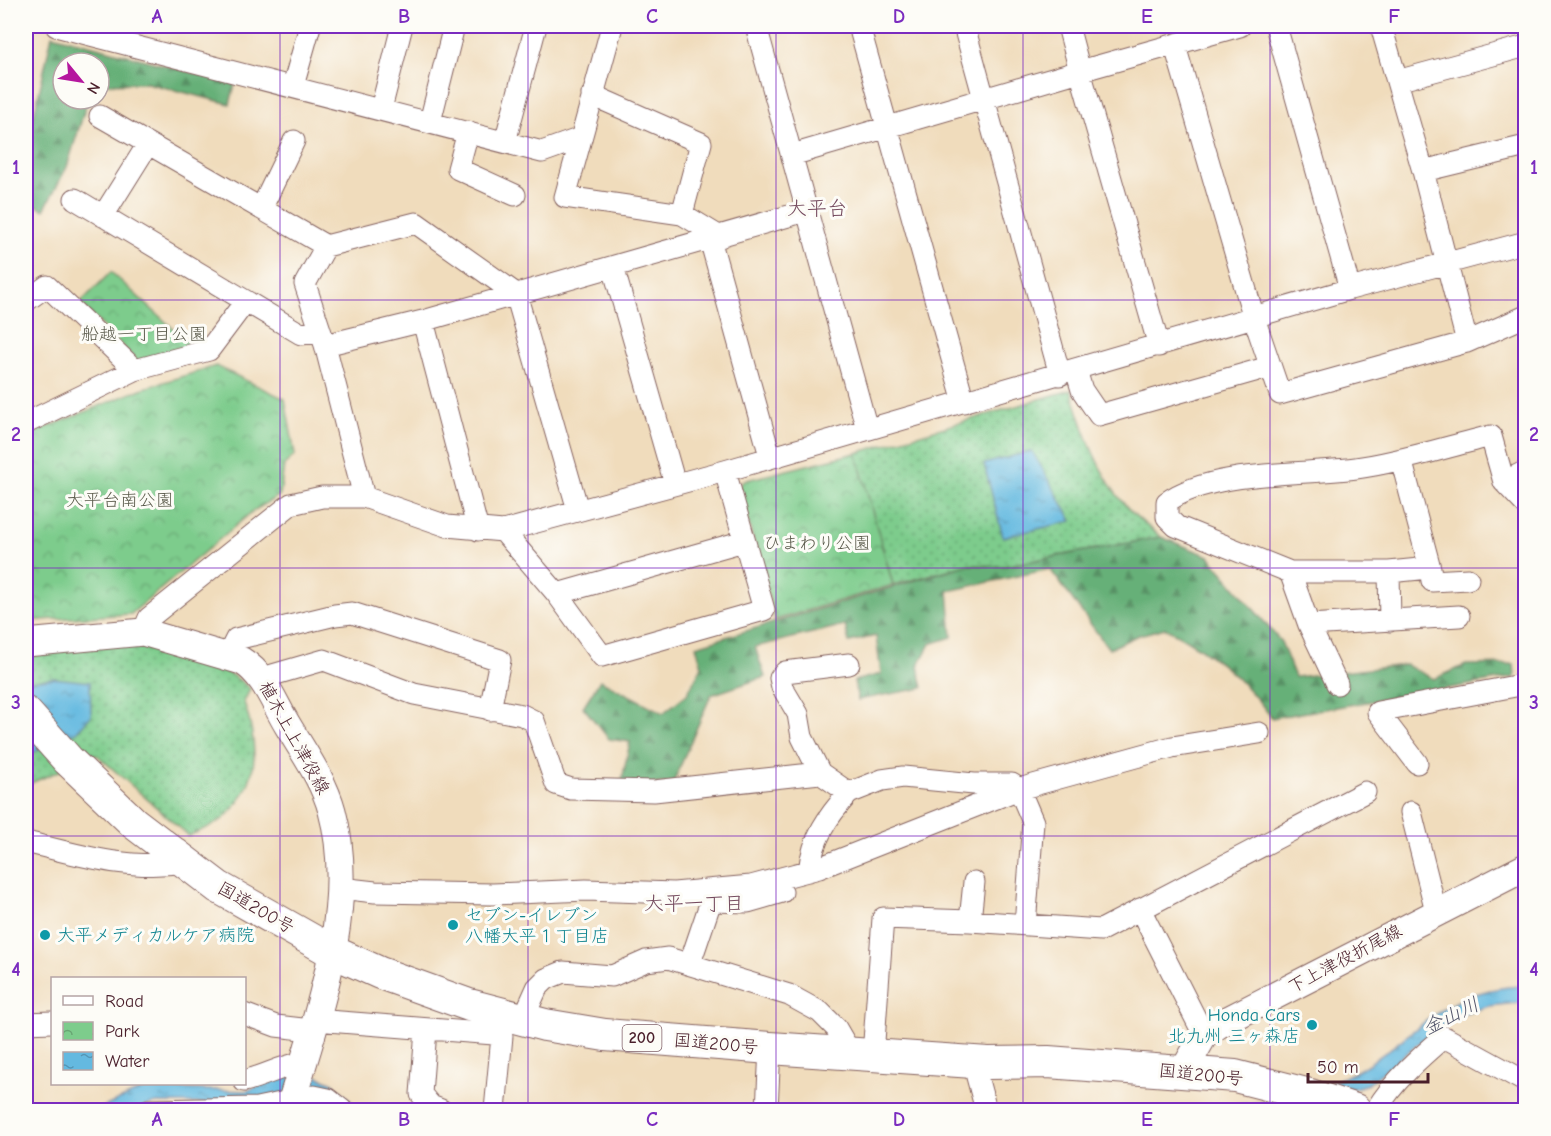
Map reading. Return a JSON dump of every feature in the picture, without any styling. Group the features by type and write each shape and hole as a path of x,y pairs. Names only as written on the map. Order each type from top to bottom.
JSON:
{"highway":[{"name":"国道200号","path":"26,713 68,760 134,823 218,887 331,951 510,1023 605,1035 770,1048 973,1062 1048,1062 1235,1076 1290,1089 1347,1107"}],"main road":[{"name":"植木上上津役線","path":"26,643 142,632 242,661 262,678 271,698 312,765 332,809 339,843 340,888 329,972 296,1087"},
{"name":"下上津役折尾線","path":"1204,1035 1436,911 1526,867"},
{"path":"1183,1072 1204,1035"}],"street":[{"path":"56,26 92,30 542,152 581,138"},
{"path":"293,86 310,26"},
{"path":"381,109 402,26"},
{"path":"430,122 454,26"},
{"path":"505,142 537,26"},
{"path":"612,26 565,197 682,214 715,238 770,456"},
{"path":"756,26 867,429"},
{"path":"859,26 964,402"},
{"path":"964,26 984,100 1068,373 1099,415 1269,367"},
{"path":"1068,26 1159,346"},
{"path":"792,155 1240,26"},
{"path":"1276,26 1350,290"},
{"path":"1381,26 1423,171 1467,342"},
{"path":"1175,46 1254,318 1280,394 1467,342 1526,316"},
{"path":"1397,81 1526,46"},
{"path":"592,95 701,143 682,214"},
{"path":"100,116 262,207 326,246 416,224 516,294 578,510"},
{"path":"468,132 458,169 515,195"},
{"path":"262,207 294,141"},
{"path":"103,216 148,144"},
{"path":"1423,171 1526,146"},
{"path":"75,199 301,334 323,338 423,321 806,211"},
{"path":"142,632 149,618 291,504 322,497 364,497 447,526 503,531 725,471 770,456 1068,373 1350,290 1526,242"},
{"path":"326,246 306,284 323,338 364,497"},
{"path":"613,267 675,484"},
{"path":"26,301 47,286 135,370"},
{"path":"26,423 135,370 209,350 245,302"},
{"path":"423,321 478,530"},
{"path":"1430,568 1389,573 1290,572 1176,526 1167,517 1167,501 1177,494 1211,482 1357,468 1491,436 1504,482 1526,506"},
{"path":"1401,459 1430,568 1431,581 1468,579"},
{"path":"503,531 557,594 602,656 764,610 725,471"},
{"path":"1504,482 1526,471"},
{"path":"557,594 744,541"},
{"path":"1290,572 1309,625 1336,684"},
{"path":"1389,573 1390,621"},
{"path":"227,657 236,639 352,613 500,660 490,710"},
{"path":"1309,625 1460,616"},
{"path":"262,678 324,660 414,694 522,715 534,721 552,778 556,784 571,789 654,792 820,772"},
{"path":"849,664 785,672 780,678 782,687 798,714 802,737 820,772 849,793"},
{"path":"1417,763 1378,712 1526,684"},
{"path":"340,888 375,892 482,894 586,890 674,893 751,886 809,871 1019,789 1172,747 1259,732"},
{"path":"809,871 812,849 819,833 832,811 849,793 882,780 903,777 974,784 1012,784 1019,789 1033,822 1025,925"},
{"path":"862,1054 883,918 1101,930 1365,792"},
{"path":"1411,812 1436,911"},
{"path":"26,842 129,866 157,867 184,862"},
{"path":"690,963 711,901 748,902 782,892 786,877"},
{"path":"970,921 974,882"},
{"path":"1140,909 1204,1035"},
{"path":"246,1015 276,1026 313,1025 494,1034 510,1023 546,979 562,972 612,976 646,960 668,958 690,963 749,985 789,995 820,1012 862,1054"},
{"path":"26,1023 51,1022"},
{"path":"495,1110 510,1023"},
{"path":"426,1030 421,1094 431,1106 441,1110"},
{"path":"1376,1110 1386,1093 1412,1065 1444,1037 1526,1082"},
{"path":"767,1110 770,1048"},
{"path":"973,1062 986,1110"},
{"path":"246,1081 266,1076 281,1066 296,1087 314,1096 327,1099 342,1110"},
{"path":"148,1110 256,1108 296,1087"}],"green space":[{"path":"52,35 235,84 230,104 147,83 111,84 111,51 51,51 51,111 84,111 67,167 44,210 26,200 26,150"},
{"name":"船越一丁目公園","path":"111,272 192,346 138,362 80,303"},
{"name":"大平台南公園","path":"216,366 285,399 295,455 284,465 280,495 253,511 131,614 26,621 26,436 141,389"},
{"path":"1071,390 1086,436 1107,480 1130,510 1161,537 1004,566 966,565 893,585 856,453"},
{"name":"ひまわり公園","path":"856,453 893,585 775,620 739,487 743,481"},
{"path":"1161,537 1209,556 1281,642 1295,677 1406,665 1434,679 1466,665 1514,664 1515,677 1272,718 1249,690 1211,656 1165,628 1136,636 1109,649 1050,569 948,591 952,637 930,644 918,666 923,688 858,700 854,681 881,674 876,636 849,642 845,625 755,647 765,677 711,695 673,783 621,785 630,742 609,739 583,707 600,680 663,713 687,694 702,666 696,646 966,565 1004,566"},
{"path":"118,642 170,652 206,663 223,670 250,689 244,702 254,750 250,778 235,806 223,819 189,836 97,755 26,785 26,649"}],"water":[{"path":"1032,451 1072,521 1003,537 984,464"},
{"path":"53,678 90,682 91,716 76,732 26,756 26,682"},
{"name":"金山川","path":"1525,986 1525,1002 1489,1006 1461,1015 1440,1026 1368,1084 1282,1110 1203,1110 1275,1100 1329,1083 1357,1071 1379,1057 1452,1004 1473,995 1497,989"},
{"path":"312,1074 333,1083 359,1110 348,1110 342,1105 157,1103 131,1110 97,1110 146,1088 247,1091 283,1075"}],"place":[{"name":"セブン-イレブン 八幡大平１丁目店","path":"453,925"},
{"name":"大平メディカルケア病院","path":"45,935"},
{"name":"Honda Cars 北九州 三ヶ森店","path":"1312,1025"}],"district":[{"name":"大平台","path":"817,208"},
{"name":"大平一丁目","path":"694,903"}]}
